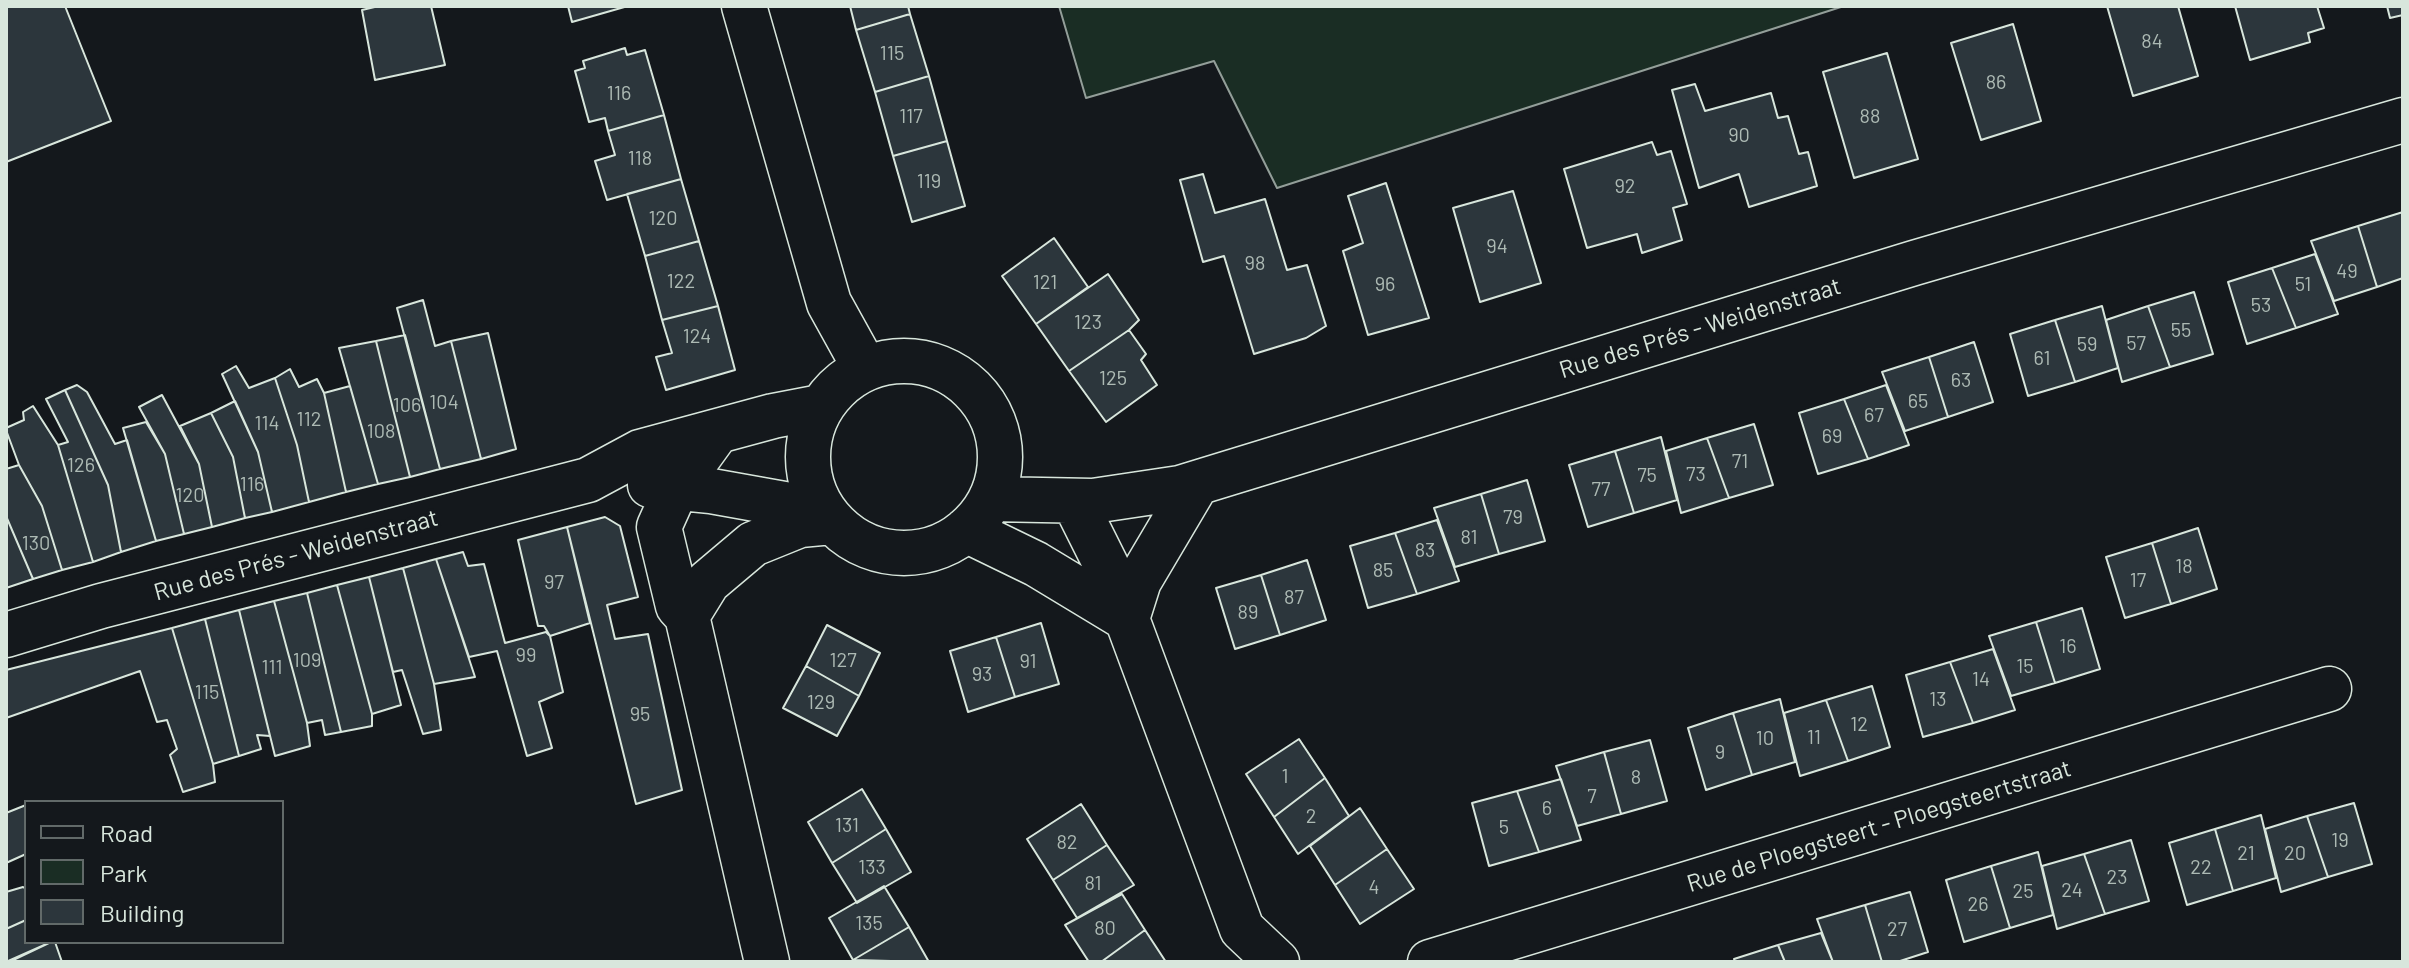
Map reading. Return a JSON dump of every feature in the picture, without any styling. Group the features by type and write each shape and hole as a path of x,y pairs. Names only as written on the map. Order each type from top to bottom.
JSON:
{"street":[{"path":"744,6 829,303 865,368"},
{"name":"Rue des Prés - Weidenstraat","path":"588,480 677,487 828,516 851,538 873,549 897,554 922,552 946,544 979,514 1180,488 1898,267 2403,120"},
{"path":"687,616 708,582 753,544 828,516 814,491 808,470 810,437 820,407 840,384 865,368 894,361 923,362 951,372 974,389 991,414 1000,442 1000,471 979,514 1036,564 1127,619"},
{"name":"Rue des Prés - Weidenstraat","path":"6,635 101,606 588,480 640,452 773,416 820,407"},
{"path":"716,433 677,487 659,527 678,606 687,616 767,962"},
{"path":"1127,619 1139,581 1197,483"},
{"path":"1074,501 1109,571 1242,929 1277,962"},
{"name":"Rue de Ploegsteert - Ploegsteertstraat","path":"1430,962 2329,689"}],"green space":[{"path":"1059,6 1844,6 1277,188 1214,61 1086,98"}],"building":[{"path":"6,6 65,6 111,121 6,162"},
{"path":"379,6 431,6 445,65 375,80 362,10"},
{"path":"568,6 628,6 572,22"},
{"path":"850,6 908,6 910,14 856,30"},
{"path":"2107,6 2178,6 2198,76 2133,96"},
{"path":"2235,6 2317,6 2324,28 2308,33 2310,42 2250,60"},
{"path":"2387,6 2403,6 2403,15 2390,18"},
{"path":"910,14 929,76 875,92 856,30"},
{"path":"2013,24 2041,121 1981,140 1951,43"},
{"path":"625,48 627,55 645,50 664,115 608,131 605,118 589,122 575,71 585,68 583,61"},
{"path":"1887,53 1918,159 1854,178 1823,72"},
{"path":"929,76 947,141 893,156 875,92"},
{"path":"1695,84 1705,111 1771,93 1778,118 1788,116 1799,154 1808,152 1817,186 1749,207 1739,174 1699,188 1672,90"},
{"path":"664,115 681,179 607,200 595,161 615,155 608,131"},
{"path":"947,141 965,206 912,222 893,156"},
{"path":"1652,142 1657,155 1671,151 1687,204 1673,208 1682,240 1642,253 1637,234 1587,248 1564,169"},
{"path":"1203,174 1215,213 1265,199 1287,270 1307,265 1326,326 1306,338 1254,354 1224,256 1203,262 1180,180"},
{"path":"681,179 699,241 645,256 627,194"},
{"path":"1386,183 1429,318 1368,335 1343,251 1363,243 1348,196"},
{"path":"1513,191 1541,283 1480,302 1453,208"},
{"path":"2403,212 2403,278 2377,287 2358,226"},
{"path":"2358,226 2377,287 2334,301 2311,241"},
{"path":"1054,238 1088,287 1036,324 1002,276"},
{"path":"699,241 718,306 662,320 645,256"},
{"path":"2315,254 2338,314 2296,328 2272,268"},
{"path":"2272,268 2296,328 2247,344 2228,282"},
{"path":"1108,274 1139,320 1069,371 1036,324"},
{"path":"2194,292 2213,354 2170,367 2148,306"},
{"path":"423,300 435,346 451,341 481,459 440,469 397,308"},
{"path":"718,306 735,370 666,390 656,357 672,353 662,320"},
{"path":"2102,306 2118,368 2075,382 2055,320"},
{"path":"2148,306 2170,367 2122,382 2106,320"},
{"path":"2055,320 2075,382 2028,396 2010,334"},
{"path":"1129,330 1146,354 1141,360 1157,385 1106,422 1069,371"},
{"path":"488,333 516,449 481,459 451,341"},
{"path":"405,335 440,469 410,477 376,341"},
{"path":"376,341 410,477 378,484 339,348"},
{"path":"1974,342 1993,402 1948,417 1929,357"},
{"path":"1929,357 1948,417 1905,431 1882,372"},
{"path":"236,366 249,388 275,378 297,445 309,502 272,512 258,452 222,374"},
{"path":"290,369 299,387 317,379 324,393 346,492 309,502 297,445 275,378"},
{"path":"77,385 87,392 115,444 127,440 156,541 121,552 108,485 65,390"},
{"path":"1886,385 1909,445 1868,459 1844,399"},
{"path":"350,386 378,484 346,492 324,393"},
{"path":"65,390 108,485 121,552 93,562 58,445 68,442 46,399"},
{"path":"162,395 199,464 212,527 184,534 165,454 139,407"},
{"path":"1844,399 1868,459 1818,474 1799,413"},
{"path":"235,401 258,452 272,512 245,518 233,457 211,413"},
{"path":"33,406 58,445 93,562 62,570 42,506 19,465 6,428 24,420 23,412"},
{"path":"211,413 233,457 245,518 212,527 199,464 180,426"},
{"path":"146,422 165,454 184,534 156,541 123,428"},
{"path":"1754,424 1773,485 1729,498 1707,438"},
{"path":"1661,437 1677,500 1634,513 1615,451"},
{"path":"1707,438 1729,498 1681,513 1666,451"},
{"path":"1615,451 1634,513 1588,527 1569,465"},
{"path":"19,465 42,506 62,570 33,579 6,516 6,469"},
{"path":"1527,480 1545,541 1499,554 1481,494"},
{"path":"1481,494 1499,554 1455,567 1434,508"},
{"path":"6,516 33,579 6,588"},
{"path":"605,517 620,526 638,597 607,605 615,639 648,634 682,790 636,804 567,527"},
{"path":"1437,520 1459,581 1417,594 1395,533"},
{"path":"567,527 590,623 550,636 544,626 538,626 518,540"},
{"path":"2198,528 2217,589 2171,604 2152,543"},
{"path":"1395,533 1417,594 1368,608 1350,546"},
{"path":"2152,543 2171,604 2125,618 2106,557"},
{"path":"463,552 468,566 484,564 505,643 546,632 550,636 563,692 539,702 552,748 527,756 497,651 469,657 436,559"},
{"path":"436,559 475,677 434,684 403,568"},
{"path":"1307,560 1326,620 1280,635 1261,575"},
{"path":"403,568 434,684 441,730 423,734 402,670 393,672 369,577"},
{"path":"1261,575 1280,635 1235,649 1216,588"},
{"path":"369,577 401,705 372,714 337,585"},
{"path":"337,585 372,714 372,726 341,732 307,593"},
{"path":"307,593 341,732 325,735 322,720 307,723 274,601"},
{"path":"274,601 307,723 310,746 275,756 239,610"},
{"path":"2082,608 2100,669 2055,683 2036,622"},
{"path":"239,610 270,736 257,735 261,749 239,756 205,619"},
{"path":"205,619 239,756 213,764 172,628"},
{"path":"2036,622 2055,683 2011,696 1989,636"},
{"path":"1041,623 1059,684 1015,697 996,637"},
{"path":"827,625 880,653 859,696 806,666"},
{"path":"172,628 213,764 215,782 183,792 170,755 177,749 167,720 157,722 140,671 6,718 6,670"},
{"path":"996,637 1015,697 968,712 950,651"},
{"path":"1993,649 2015,710 1973,723 1950,662"},
{"path":"1950,662 1973,723 1923,737 1906,675"},
{"path":"806,666 859,696 837,736 783,708"},
{"path":"1872,686 1890,747 1848,761 1826,700"},
{"path":"1780,699 1795,762 1752,775 1733,713"},
{"path":"1826,700 1848,761 1800,776 1784,713"},
{"path":"1733,713 1752,775 1706,790 1688,728"},
{"path":"1299,739 1325,778 1274,817 1246,774"},
{"path":"1650,740 1667,801 1621,814 1604,752"},
{"path":"1604,752 1621,814 1577,826 1556,766"},
{"path":"1325,778 1349,816 1298,854 1274,817"},
{"path":"1561,779 1581,840 1539,852 1517,791"},
{"path":"862,789 886,829 832,863 808,822"},
{"path":"1517,791 1539,852 1489,866 1472,803"},
{"path":"2354,803 2372,864 2328,877 2307,816"},
{"path":"1081,804 1107,845 1053,880 1027,839"},
{"path":"24,806 24,855 6,863 6,813"},
{"path":"1360,808 1387,849 1335,885 1310,846"},
{"path":"2261,815 2276,878 2233,891 2215,829"},
{"path":"2307,816 2328,877 2281,892 2265,829"},
{"path":"886,829 911,872 857,903 832,863"},
{"path":"2215,829 2233,891 2187,905 2169,843"},
{"path":"2131,840 2149,901 2105,914 2084,854"},
{"path":"1107,845 1134,885 1077,918 1053,880"},
{"path":"1387,849 1414,889 1360,924 1335,885"},
{"path":"2038,852 2053,915 2010,928 1991,866"},
{"path":"2084,854 2105,914 2057,929 2042,866"},
{"path":"1991,866 2010,928 1964,942 1946,880"},
{"path":"884,886 909,927 853,960 829,918"},
{"path":"24,888 24,921 6,929 6,892"},
{"path":"1910,892 1928,952 1897,962 1882,962 1865,905"},
{"path":"1122,894 1145,930 1101,962 1089,962 1065,925"},
{"path":"1865,905 1882,962 1833,962 1817,919"},
{"path":"24,921 24,944 46,944 6,962 6,929"},
{"path":"909,927 929,962 853,960"},
{"path":"1145,930 1166,962 1101,962"},
{"path":"1821,933 1833,962 1785,962 1778,945"},
{"path":"47,944 56,944 62,962 9,962"},
{"path":"1778,945 1785,962 1735,962 1734,959"}]}
